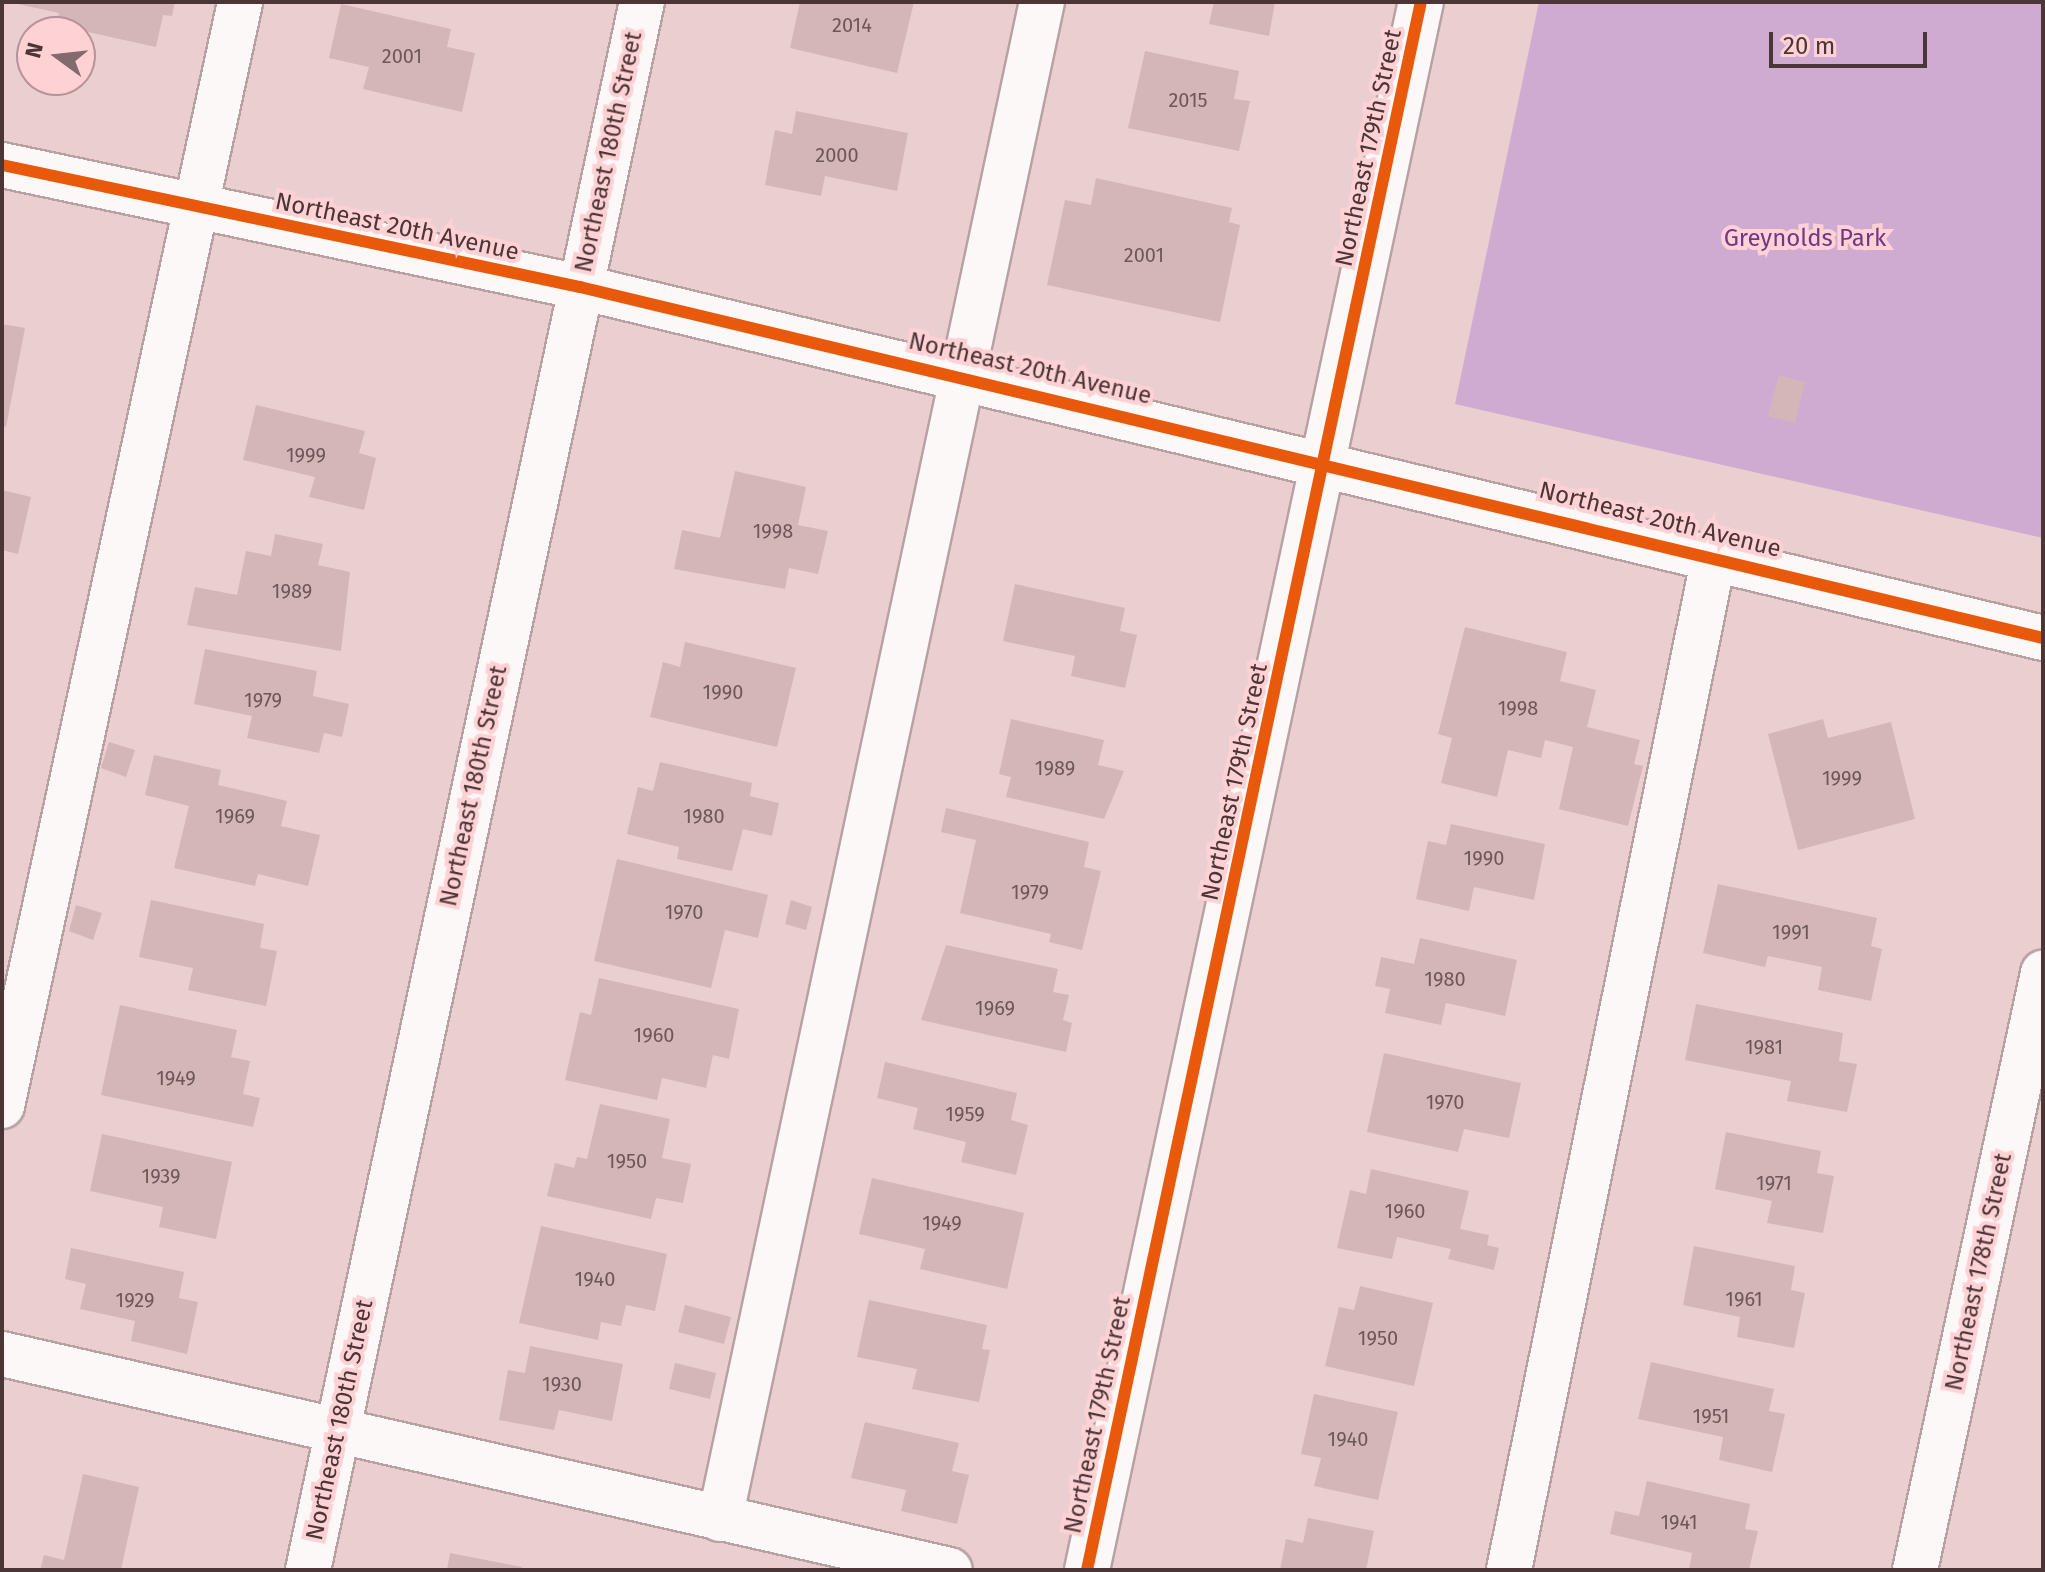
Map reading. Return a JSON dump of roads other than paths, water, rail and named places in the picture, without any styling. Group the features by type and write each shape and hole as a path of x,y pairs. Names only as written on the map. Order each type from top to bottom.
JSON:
{"street":[{"path":"2,1106 240,2"},
{"name":"Northeast 180th Street","path":"308,1570 642,2"},
{"path":"720,1519 1042,2"},
{"name":"Northeast 179th Street","path":"1087,1570 1327,461 1421,2"},
{"name":"Northeast 20th Avenue","path":"2,165 580,287 1327,461 2043,638"},
{"path":"1509,1570 1714,556"},
{"name":"Northeast 178th Street","path":"1915,1570 2043,973"},
{"path":"2,1354 950,1570"}],"park label":[{"name":"Greynolds Park","path":"1805,239"}]}
